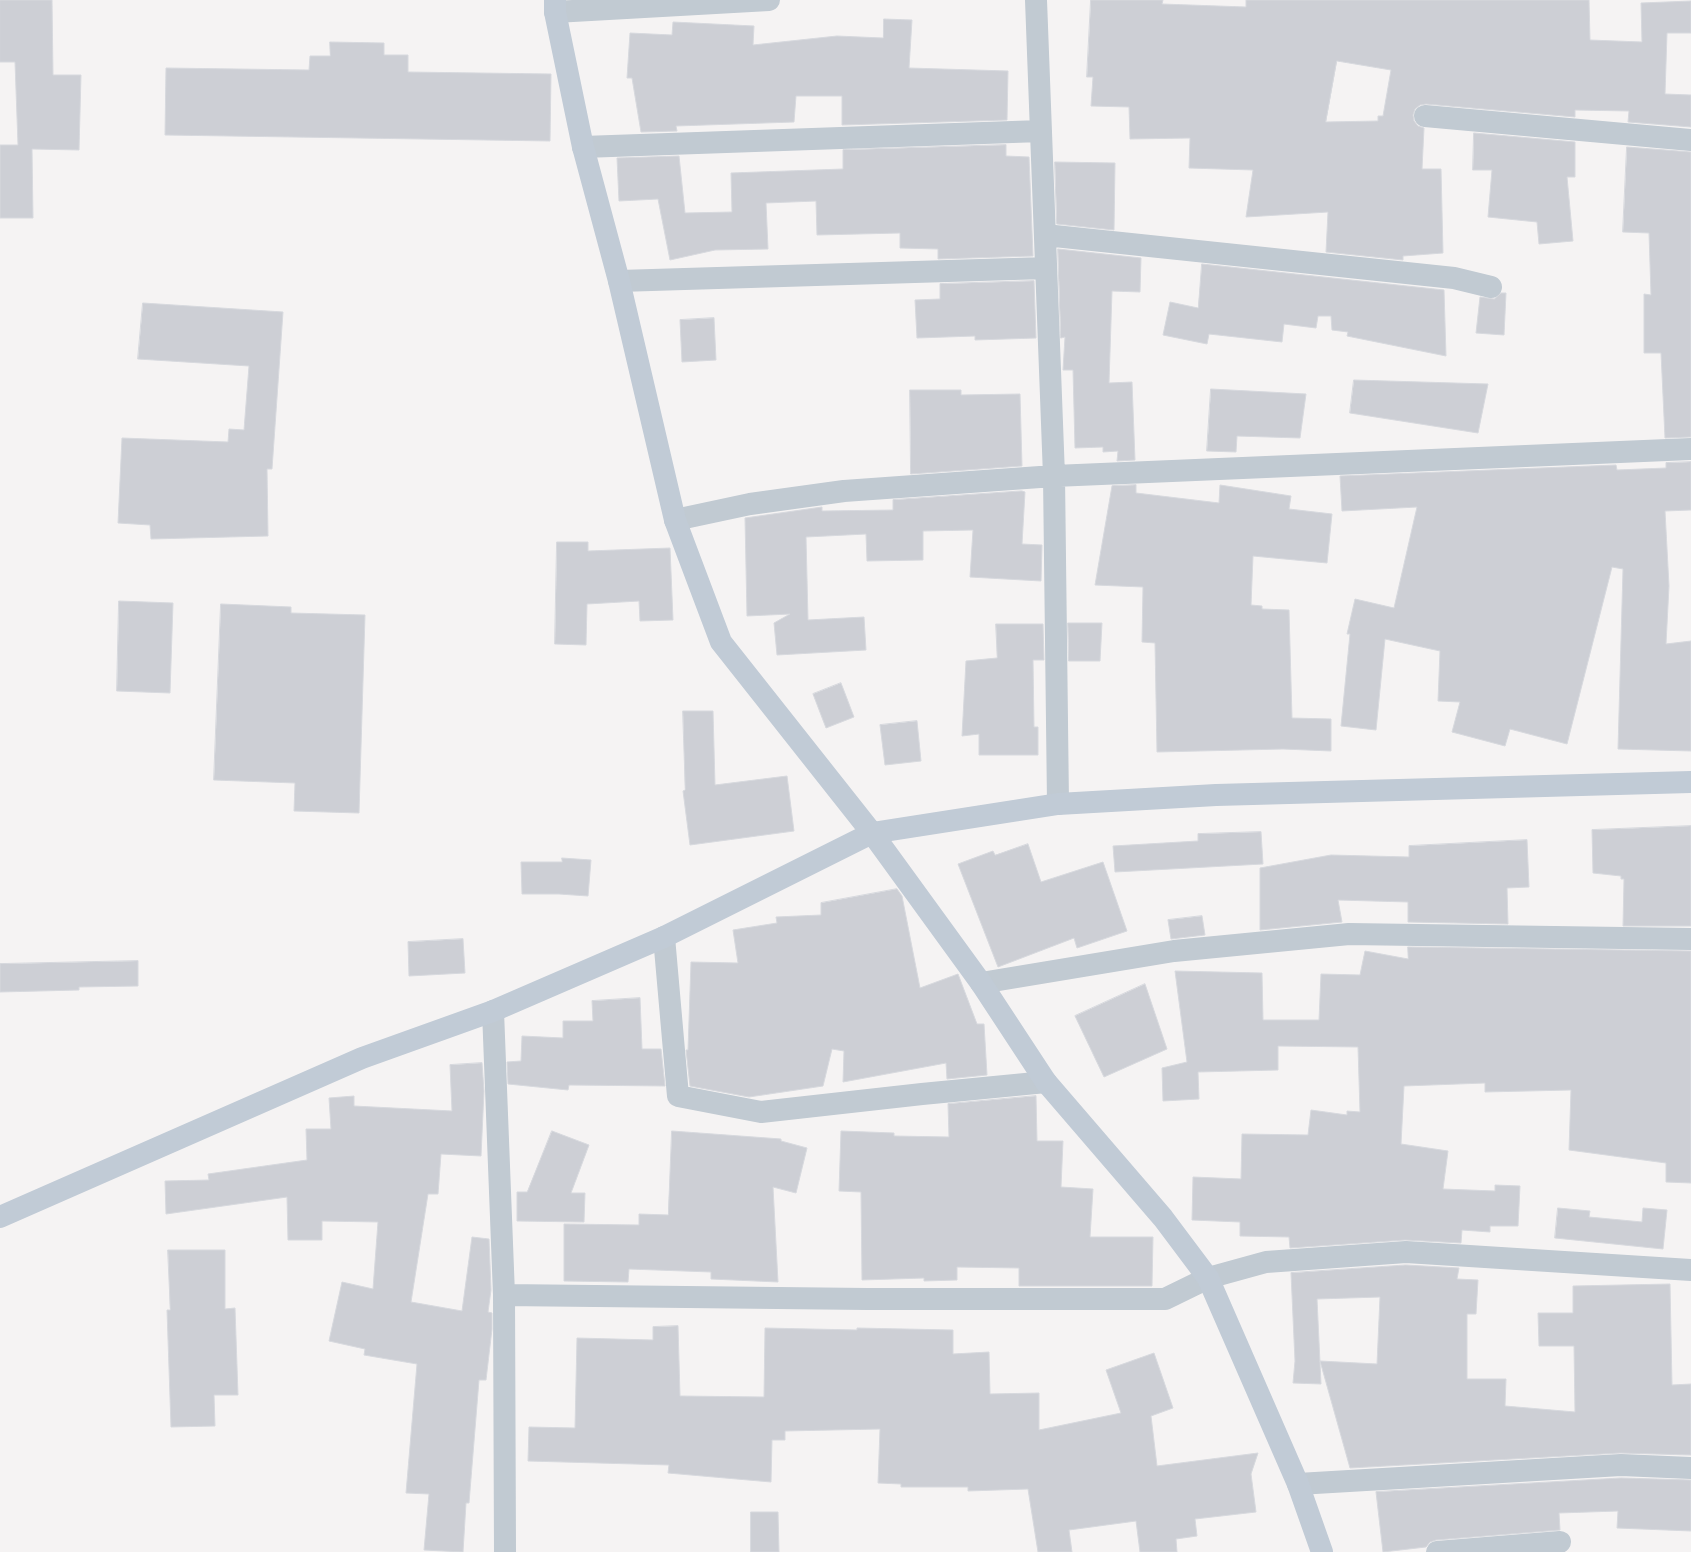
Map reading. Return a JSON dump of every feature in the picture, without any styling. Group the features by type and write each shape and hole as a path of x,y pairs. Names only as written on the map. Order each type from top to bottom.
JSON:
{"main road":[{"path":"555,6 583,147 619,281 675,520 721,642 872,833 981,983 1046,1082 1163,1218 1208,1278 1298,1484 1322,1552"},
{"path":"0,1217 362,1058 493,1011 664,937 872,833 1058,804 1216,795 1691,782"}],"street":[{"path":"555,6 769,0"},
{"path":"1036,0 1054,476 1058,804"},
{"path":"1425,116 1691,140"},
{"path":"583,147 1041,131"},
{"path":"1045,235 1454,278 1491,287"},
{"path":"619,281 1046,268"},
{"path":"675,520 750,504 844,491 1054,476 1691,449"},
{"path":"981,983 1174,951 1349,934 1691,939"},
{"path":"664,937 678,1096 761,1112 1046,1082"},
{"path":"493,1011 504,1295 505,1552"},
{"path":"504,1295 860,1299 1165,1299 1208,1278 1266,1262 1406,1252 1691,1270"},
{"path":"1298,1484 1621,1465 1691,1468"},
{"path":"1437,1552 1560,1542"}],"building":[{"path":"0,0 52,0 53,75 81,75 79,150 32,149 33,218 0,218 0,145 18,145 15,62 0,62"},
{"path":"1091,0 1163,0 1162,4 1246,7 1246,0 1589,0 1590,40 1642,42 1641,3 1691,1 1691,33 1667,33 1665,94 1691,95 1691,127 1628,122 1629,111 1575,110 1575,117 1426,104 1420,105 1415,109 1413,115 1414,121 1418,126 1424,128 1422,169 1441,169 1443,253 1403,256 1403,260 1326,252 1328,212 1246,217 1253,170 1189,168 1190,138 1130,139 1129,107 1091,106 1093,77 1087,77","holes":["1337,61 1391,70 1383,116 1378,116 1378,121 1326,122"]},
{"path":"884,19 912,20 909,68 1008,71 1007,120 842,125 842,96 796,96 794,122 676,126 677,131 641,132 632,78 627,78 630,33 672,35 673,22 754,26 753,45 837,36 883,38"},
{"path":"330,42 384,43 384,55 408,55 408,72 551,74 550,141 165,135 166,68 309,70 310,56 330,56"},
{"path":"1474,133 1575,142 1575,177 1567,177 1573,241 1539,244 1537,222 1488,217 1492,170 1473,170"},
{"path":"1006,145 1006,156 1029,157 1033,256 938,259 938,249 900,248 900,233 817,235 816,201 766,203 768,249 715,250 670,260 658,199 619,201 617,158 679,156 685,213 732,212 731,173 843,169 843,150"},
{"path":"1627,147 1691,152 1691,437 1665,438 1661,353 1644,353 1644,294 1651,295 1649,233 1623,232"},
{"path":"1055,162 1115,163 1114,230 1057,224"},
{"path":"1058,249 1141,258 1140,292 1112,291 1109,383 1132,382 1135,460 1117,461 1118,451 1103,452 1103,447 1075,448 1073,370 1063,370 1065,337 1061,338"},
{"path":"1202,264 1444,290 1446,356 1347,336 1348,332 1332,330 1331,316 1318,316 1316,328 1284,324 1282,342 1209,334 1207,344 1163,335 1170,302 1198,308"},
{"path":"1034,281 1036,338 975,340 975,336 917,338 915,300 940,299 940,284"},
{"path":"1501,293 1506,293 1504,335 1476,333 1480,297 1494,299"},
{"path":"143,303 283,312 272,469 267,469 268,536 151,539 150,525 118,523 122,438 228,442 229,429 244,430 249,366 138,359"},
{"path":"714,318 716,360 682,362 680,320"},
{"path":"1354,380 1488,384 1478,433 1350,413"},
{"path":"1211,389 1306,394 1300,438 1237,436 1236,452 1207,451"},
{"path":"910,390 961,390 961,395 1020,394 1022,466 911,474"},
{"path":"1691,462 1691,510 1665,511 1669,586 1666,644 1691,641 1691,751 1618,749 1623,569 1612,567 1567,744 1510,729 1505,746 1452,732 1460,702 1438,701 1440,651 1385,639 1376,730 1341,726 1350,634 1347,634 1355,599 1394,608 1417,507 1342,511 1340,476 1616,465 1617,470 1666,468 1666,463"},
{"path":"1136,485 1136,493 1219,503 1220,485 1291,496 1289,509 1332,514 1327,563 1253,556 1251,605 1262,606 1262,609 1289,610 1292,718 1331,719 1331,751 1283,749 1157,752 1155,643 1142,642 1143,587 1095,585 1112,486"},
{"path":"1025,492 1022,544 1042,545 1041,581 970,577 973,530 923,531 923,560 867,561 866,534 806,537 808,620 864,617 866,650 777,655 774,623 790,614 747,616 745,518 822,507 822,511 893,510 893,500"},
{"path":"557,542 588,542 588,551 670,548 673,620 640,621 639,601 587,604 586,645 555,644"},
{"path":"119,601 173,603 170,693 117,691"},
{"path":"221,604 291,607 291,613 365,615 359,813 294,811 295,783 214,780"},
{"path":"1068,623 1102,623 1100,661 1069,661"},
{"path":"996,624 1043,624 1044,660 1033,660 1034,727 1038,727 1038,755 979,755 979,734 962,736 966,661 997,658"},
{"path":"841,683 854,717 826,728 813,694"},
{"path":"683,711 713,711 715,785 787,776 794,831 690,845 683,791 685,790"},
{"path":"917,721 921,761 885,765 880,725"},
{"path":"1691,826 1691,926 1623,926 1624,879 1621,879 1621,876 1593,873 1592,830"},
{"path":"1261,832 1263,864 1115,872 1113,846 1198,841 1198,834"},
{"path":"1527,840 1529,887 1507,888 1508,924 1408,922 1408,902 1338,900 1342,922 1260,930 1260,868 1331,855 1409,857 1409,846"},
{"path":"1028,844 1041,882 1103,862 1127,931 1077,948 1074,938 998,967 958,864 993,851 995,855"},
{"path":"562,858 591,860 588,896 522,894 521,862 562,862"},
{"path":"897,889 902,896 920,988 958,974 977,1024 984,1024 987,1075 947,1079 946,1063 843,1082 844,1051 832,1049 823,1086 749,1097 690,1086 686,1050 688,1050 691,962 738,963 733,930 777,923 776,917 821,915 821,903"},
{"path":"1202,916 1205,935 1171,939 1168,920"},
{"path":"463,939 465,973 409,976 408,942"},
{"path":"1408,947 1691,951 1691,1183 1666,1182 1666,1163 1569,1150 1571,1090 1485,1092 1485,1083 1404,1086 1401,1144 1448,1151 1443,1189 1495,1191 1495,1185 1520,1186 1518,1226 1490,1226 1490,1232 1462,1230 1461,1243 1405,1240 1290,1248 1289,1237 1240,1236 1240,1222 1192,1220 1193,1177 1241,1179 1242,1134 1308,1135 1311,1110 1347,1115 1347,1111 1360,1112 1358,1047 1278,1046 1278,1070 1198,1072 1199,1099 1163,1101 1162,1068 1187,1062 1175,971 1262,973 1263,1020 1319,1020 1321,974 1360,975 1365,951 1408,959"},
{"path":"138,961 138,986 79,987 79,990 0,992 0,964"},
{"path":"1145,984 1167,1049 1104,1077 1075,1016"},
{"path":"640,998 642,1049 661,1049 665,1086 569,1085 568,1090 508,1084 507,1062 521,1061 522,1036 563,1038 563,1021 593,1021 592,1001"},
{"path":"482,1063 484,1091 481,1156 441,1154 438,1194 428,1194 411,1302 462,1311 472,1237 489,1239 491,1290 488,1312 492,1313 492,1329 486,1380 479,1380 469,1503 466,1503 463,1552 424,1550 429,1494 406,1493 417,1364 364,1355 365,1349 329,1341 342,1282 373,1289 378,1222 322,1221 322,1240 288,1240 287,1197 166,1214 165,1181 209,1180 208,1174 307,1160 306,1129 331,1129 329,1098 354,1096 354,1106 452,1111 450,1065"},
{"path":"1036,1096 1037,1141 1063,1141 1061,1187 1093,1189 1090,1237 1153,1237 1152,1286 1019,1286 1019,1268 957,1267 957,1280 924,1281 924,1278 862,1280 861,1192 839,1191 841,1131 894,1133 894,1136 949,1137 948,1104"},
{"path":"552,1131 589,1145 571,1193 585,1193 584,1222 517,1221 517,1192 527,1192"},
{"path":"672,1131 781,1139 781,1141 807,1148 796,1193 773,1187 778,1282 711,1279 711,1272 629,1269 628,1282 564,1281 564,1224 639,1225 639,1214 668,1215"},
{"path":"1558,1208 1590,1211 1589,1217 1642,1222 1643,1208 1667,1210 1663,1249 1555,1238"},
{"path":"168,1250 225,1250 225,1309 235,1308 238,1395 214,1395 215,1426 171,1427 167,1310 170,1310"},
{"path":"1406,1265 1459,1268 1457,1279 1478,1280 1476,1314 1467,1314 1467,1379 1506,1379 1505,1406 1575,1412 1574,1346 1539,1346 1538,1313 1573,1313 1573,1286 1670,1284 1672,1385 1691,1384 1691,1455 1620,1453 1350,1468 1320,1361 1377,1364 1380,1297 1317,1299 1321,1384 1293,1383 1295,1361 1291,1273"},
{"path":"678,1326 680,1396 764,1397 765,1328 953,1330 953,1354 989,1352 990,1394 1039,1393 1039,1430 1121,1413 1106,1370 1154,1353 1173,1408 1151,1416 1157,1466 1258,1453 1251,1474 1256,1512 1195,1519 1197,1536 1176,1539 1177,1552 1140,1552 1136,1521 1069,1530 1072,1552 1038,1552 1028,1489 968,1491 968,1487 901,1487 901,1484 878,1483 880,1429 785,1431 785,1440 772,1440 771,1482 668,1473 669,1465 528,1461 529,1427 575,1428 577,1338 653,1340 653,1327"},
{"path":"1621,1478 1691,1480 1691,1531 1617,1528 1618,1511 1559,1513 1560,1530 1436,1540 1430,1542 1426,1547 1383,1552 1376,1492"},
{"path":"751,1512 778,1512 779,1552 751,1552"}]}
